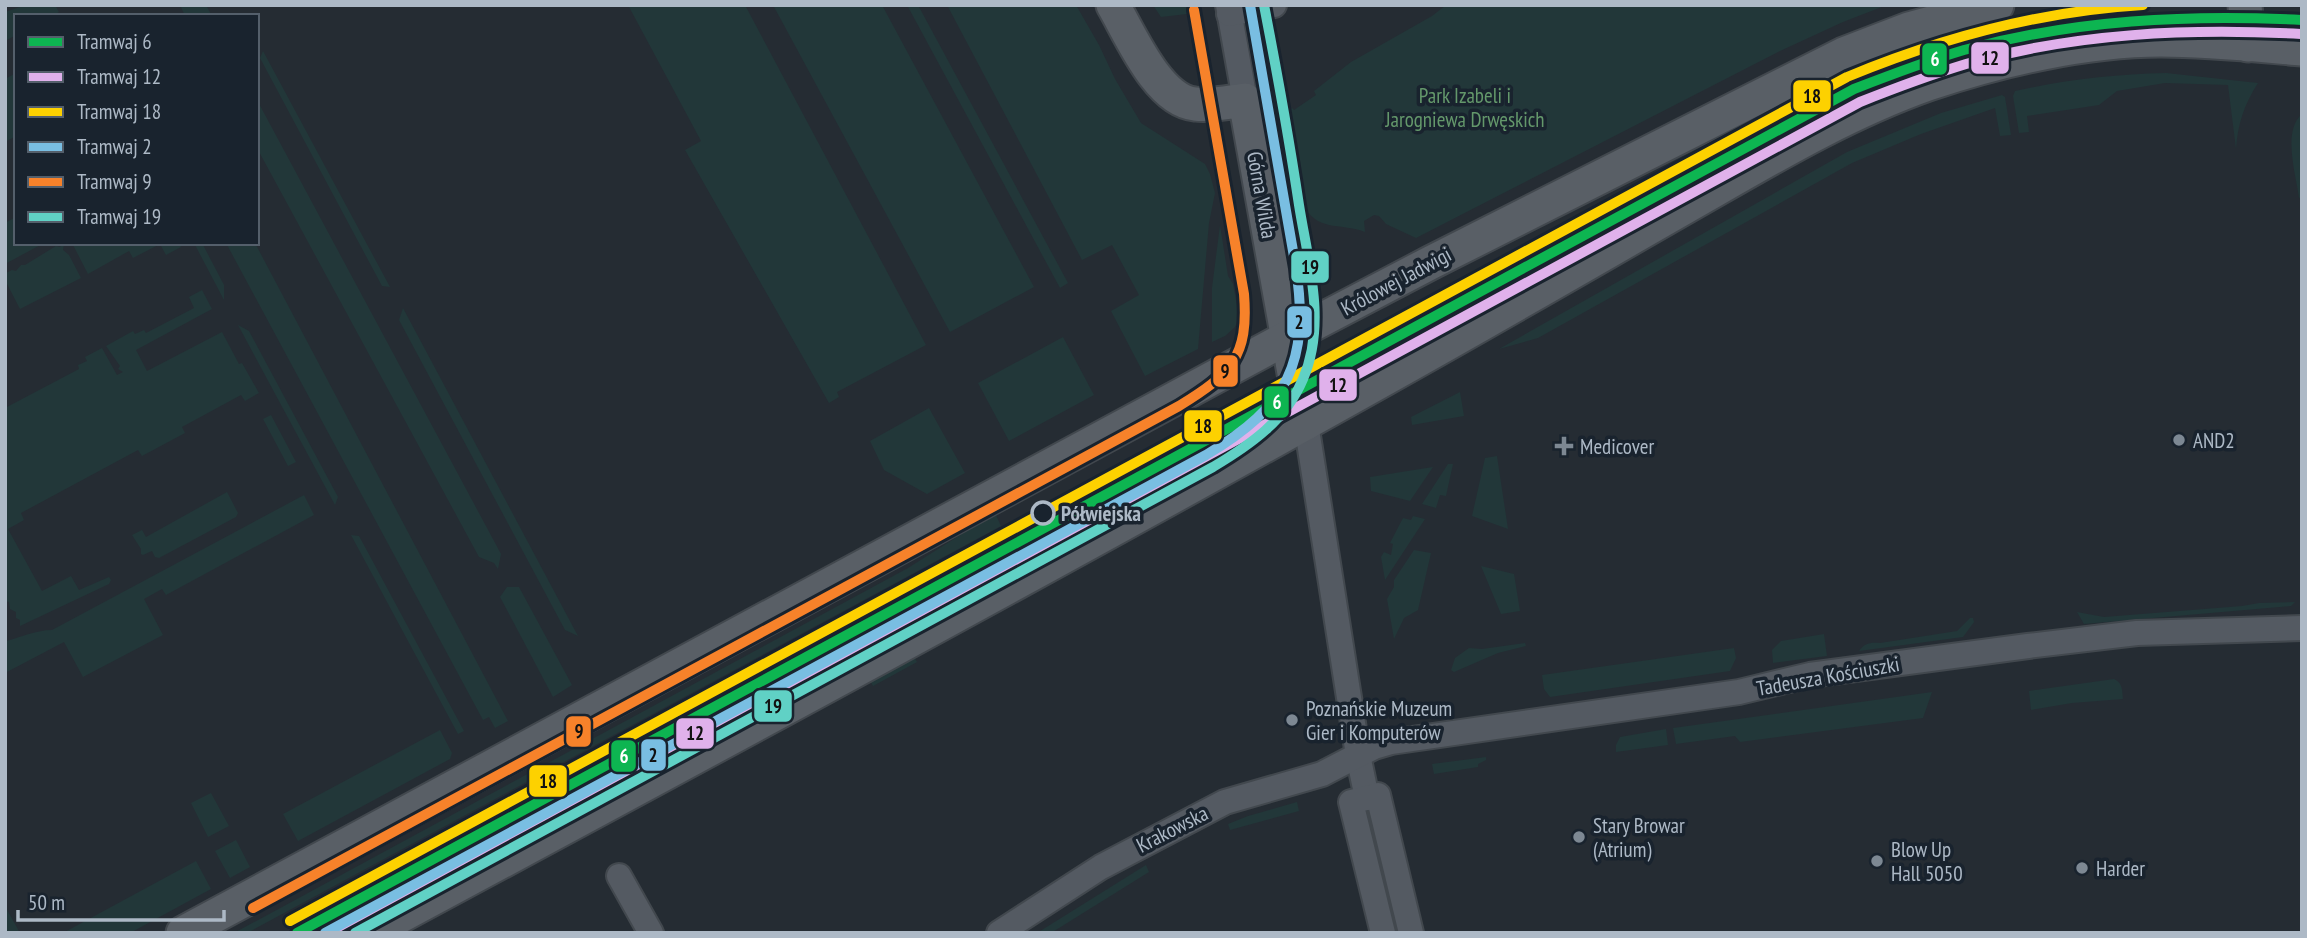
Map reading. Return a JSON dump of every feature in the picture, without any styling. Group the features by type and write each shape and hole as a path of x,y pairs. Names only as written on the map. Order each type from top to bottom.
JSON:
{"street":[{"path":"1113,5 1153,74 1172,94 1192,104 1245,100"},
{"path":"1228,9 1274,5"},
{"name":"Królowej Jadwigi","path":"183,933 823,586 1460,248 1836,58 1909,29 1997,5"},
{"path":"2245,5 2248,45"},
{"name":"Górna Wilda","path":"1228,9 1296,384 1306,423"},
{"path":"369,933 1306,423 1479,327 1550,283 1786,149 1845,119 1926,85 2029,57 2092,46 2156,40 2302,49"},
{"path":"1306,423 1367,798"},
{"name":"Tadeusza Kościuszki","path":"1358,755 1391,742 1739,692 1824,673 2137,633 2302,628"},
{"name":"Krakowska","path":"999,933 1101,867 1225,802 1322,774 1358,755"},
{"path":"1383,933 1351,802 1378,795 1411,933"},
{"path":"619,876 651,933"}],"green space":[{"path":"26,5 55,5 59,12 14,14 14,36 5,41 5,12"},
{"path":"180,5 206,5 211,14 184,14"},
{"path":"628,5 745,5 926,345 837,392 839,397 829,403 685,150 701,141"},
{"path":"773,5 882,5 1034,287 950,332"},
{"path":"907,5 918,5 1068,283 1060,288"},
{"path":"947,5 1076,5 1141,123 1205,164 1215,193 1209,223 1198,349 1145,376 1111,311 1139,295 1112,245 1082,260"},
{"path":"1153,5 1187,5 1187,14 1161,17"},
{"name":"Park Izabeli i Jarogniewa Drwęskich","path":"1446,5 1887,5 1780,51 1416,238 1386,224 1379,216 1374,215 1364,221 1365,232 1329,225 1314,218 1302,202 1288,111 1292,108 1294,110 1316,95 1314,91 1351,62 1432,16"},
{"path":"263,51 390,287 382,286 260,58"},
{"path":"2166,73 2258,83 2242,114 2236,149 2228,85 2165,83 2117,91 2099,105 2027,116 2029,132 2019,133 2013,96 2015,91 2090,78"},
{"path":"14,74 14,137 5,142 5,79"},
{"path":"2002,95 2005,97 2011,135 2000,136 1995,108 1921,134 1852,163 1538,338 1499,349 1847,152 1941,113"},
{"path":"259,104 501,554 498,569 494,563 479,557 259,152"},
{"path":"2302,114 2302,197 2299,198 2291,142 2296,122"},
{"path":"14,218 14,245 40,245 5,264 5,223"},
{"path":"1220,225 1228,276 1233,284 1239,316 1235,327 1212,342 1212,288"},
{"path":"64,245 63,250 69,255 81,278 20,309 5,280 6,273 16,271 21,265 56,246"},
{"path":"73,245 158,245 133,258 129,251 88,274"},
{"path":"161,245 180,245 181,247 166,255"},
{"path":"195,245 203,245 224,285 224,300"},
{"path":"227,245 256,245 508,721 495,728 489,717 483,720"},
{"path":"202,290 212,309 136,350 147,371 222,332 259,393 245,401 241,395 182,427 185,433 142,456 138,450 21,513 24,520 8,529 42,591 71,576 79,590 109,577 111,580 109,584 20,626 16,612 10,609 9,602 5,601 5,408 79,369 78,365 87,361 85,357 102,348 117,375 123,372 118,369 120,366 106,346 133,331 135,334 144,330 146,333 194,308 189,297"},
{"path":"403,308 578,636 565,630 399,320"},
{"path":"1448,317 1450,320 1375,363 1372,361 1372,358"},
{"path":"238,325 249,331 338,497 335,505"},
{"path":"1063,337 1094,395 1009,441 978,383"},
{"path":"1460,392 1464,416 1412,425 1411,417"},
{"path":"929,408 965,473 927,494 884,470 870,441"},
{"path":"271,415 296,462 288,466 263,419"},
{"path":"1497,456 1508,529 1472,516 1485,458"},
{"path":"1448,464 1453,464 1446,496 1440,495 1436,508 1422,504"},
{"path":"1433,467 1410,501 1371,491 1370,477"},
{"path":"227,492 238,513 236,517 159,558 155,557 152,551 141,554 141,549 132,535 142,530 146,537"},
{"path":"304,495 314,515 166,595 162,589 144,599 163,635 83,677 64,642 5,673 6,641 52,630"},
{"path":"995,513 1001,526 247,933 234,933 908,568"},
{"path":"1413,516 1425,519 1385,580 1381,557 1384,552 1391,555 1393,544 1390,543 1403,518 1411,520"},
{"path":"351,535 359,536 464,731 458,734"},
{"path":"1014,550 1021,562 947,597 323,933 307,933"},
{"path":"1414,550 1431,553 1418,610 1404,618 1394,639 1387,599 1394,587 1394,580"},
{"path":"1481,566 1514,574 1520,611 1501,614"},
{"path":"507,587 519,587 572,685 553,697 500,597"},
{"path":"2295,602 2291,606 2084,624 2077,612 2104,617"},
{"path":"1973,618 1974,622 1963,637 1859,651 1871,643 1957,631"},
{"path":"1824,634 1827,656 1773,663 1772,650 1781,641"},
{"path":"1525,643 1526,646 1498,653 1454,672 1451,670 1455,658 1469,648 1482,649"},
{"path":"1734,648 1736,658 1730,671 1550,697 1544,689 1542,675"},
{"path":"913,655 917,662 873,686 869,679"},
{"path":"2114,679 2121,685 2123,699 2031,710 2029,691"},
{"path":"1932,692 1923,718 1740,742 1735,736 1676,744 1673,728"},
{"path":"1666,729 1668,745 1616,752 1620,737"},
{"path":"440,730 452,753 450,759 298,841 283,814"},
{"path":"1486,757 1478,767 1434,774 1432,764"},
{"path":"211,793 229,826 208,837 191,803"},
{"path":"1297,802 1299,811 1230,830 1228,824"},
{"path":"236,840 250,867 230,878 215,851"},
{"path":"196,861 211,889 130,933 63,933"},
{"path":"1146,865 1149,872 1051,933 1037,933"},
{"path":"5,906 20,933 5,933"}],"tram line":[{"name":"2","path":"325,933 1206,455 1257,418 1287,379 1295,356 1300,301 1250,5"},
{"name":"19","path":"355,933 1213,467 1240,450 1277,419 1296,394 1303,379 1310,358 1315,314 1311,270 1264,5"},
{"name":"18","path":"290,921 1847,77 1919,50 1992,29 2067,13 2143,5"},
{"name":"9","path":"253,908 1179,406 1224,373 1233,362 1243,334 1244,294 1194,10"},
{"name":"6","path":"297,933 1854,89 1964,50 2047,32 2174,19 2302,20"},
{"name":"12","path":"327,933 1860,102 1966,64 2049,45 2174,33 2301,34"}],"place":[{"name":"AND2","path":"2179,440"},
{"name":"Medicover","path":"1564,446"},
{"name":"Półwiejska","path":"1043,513"},
{"name":"Poznańskie Muzeum Gier i Komputerów","path":"1292,720"},
{"name":"Stary Browar (Atrium)","path":"1579,837"},
{"name":"Blow Up Hall 5050","path":"1877,861"},
{"name":"Harder","path":"2082,868"}]}
